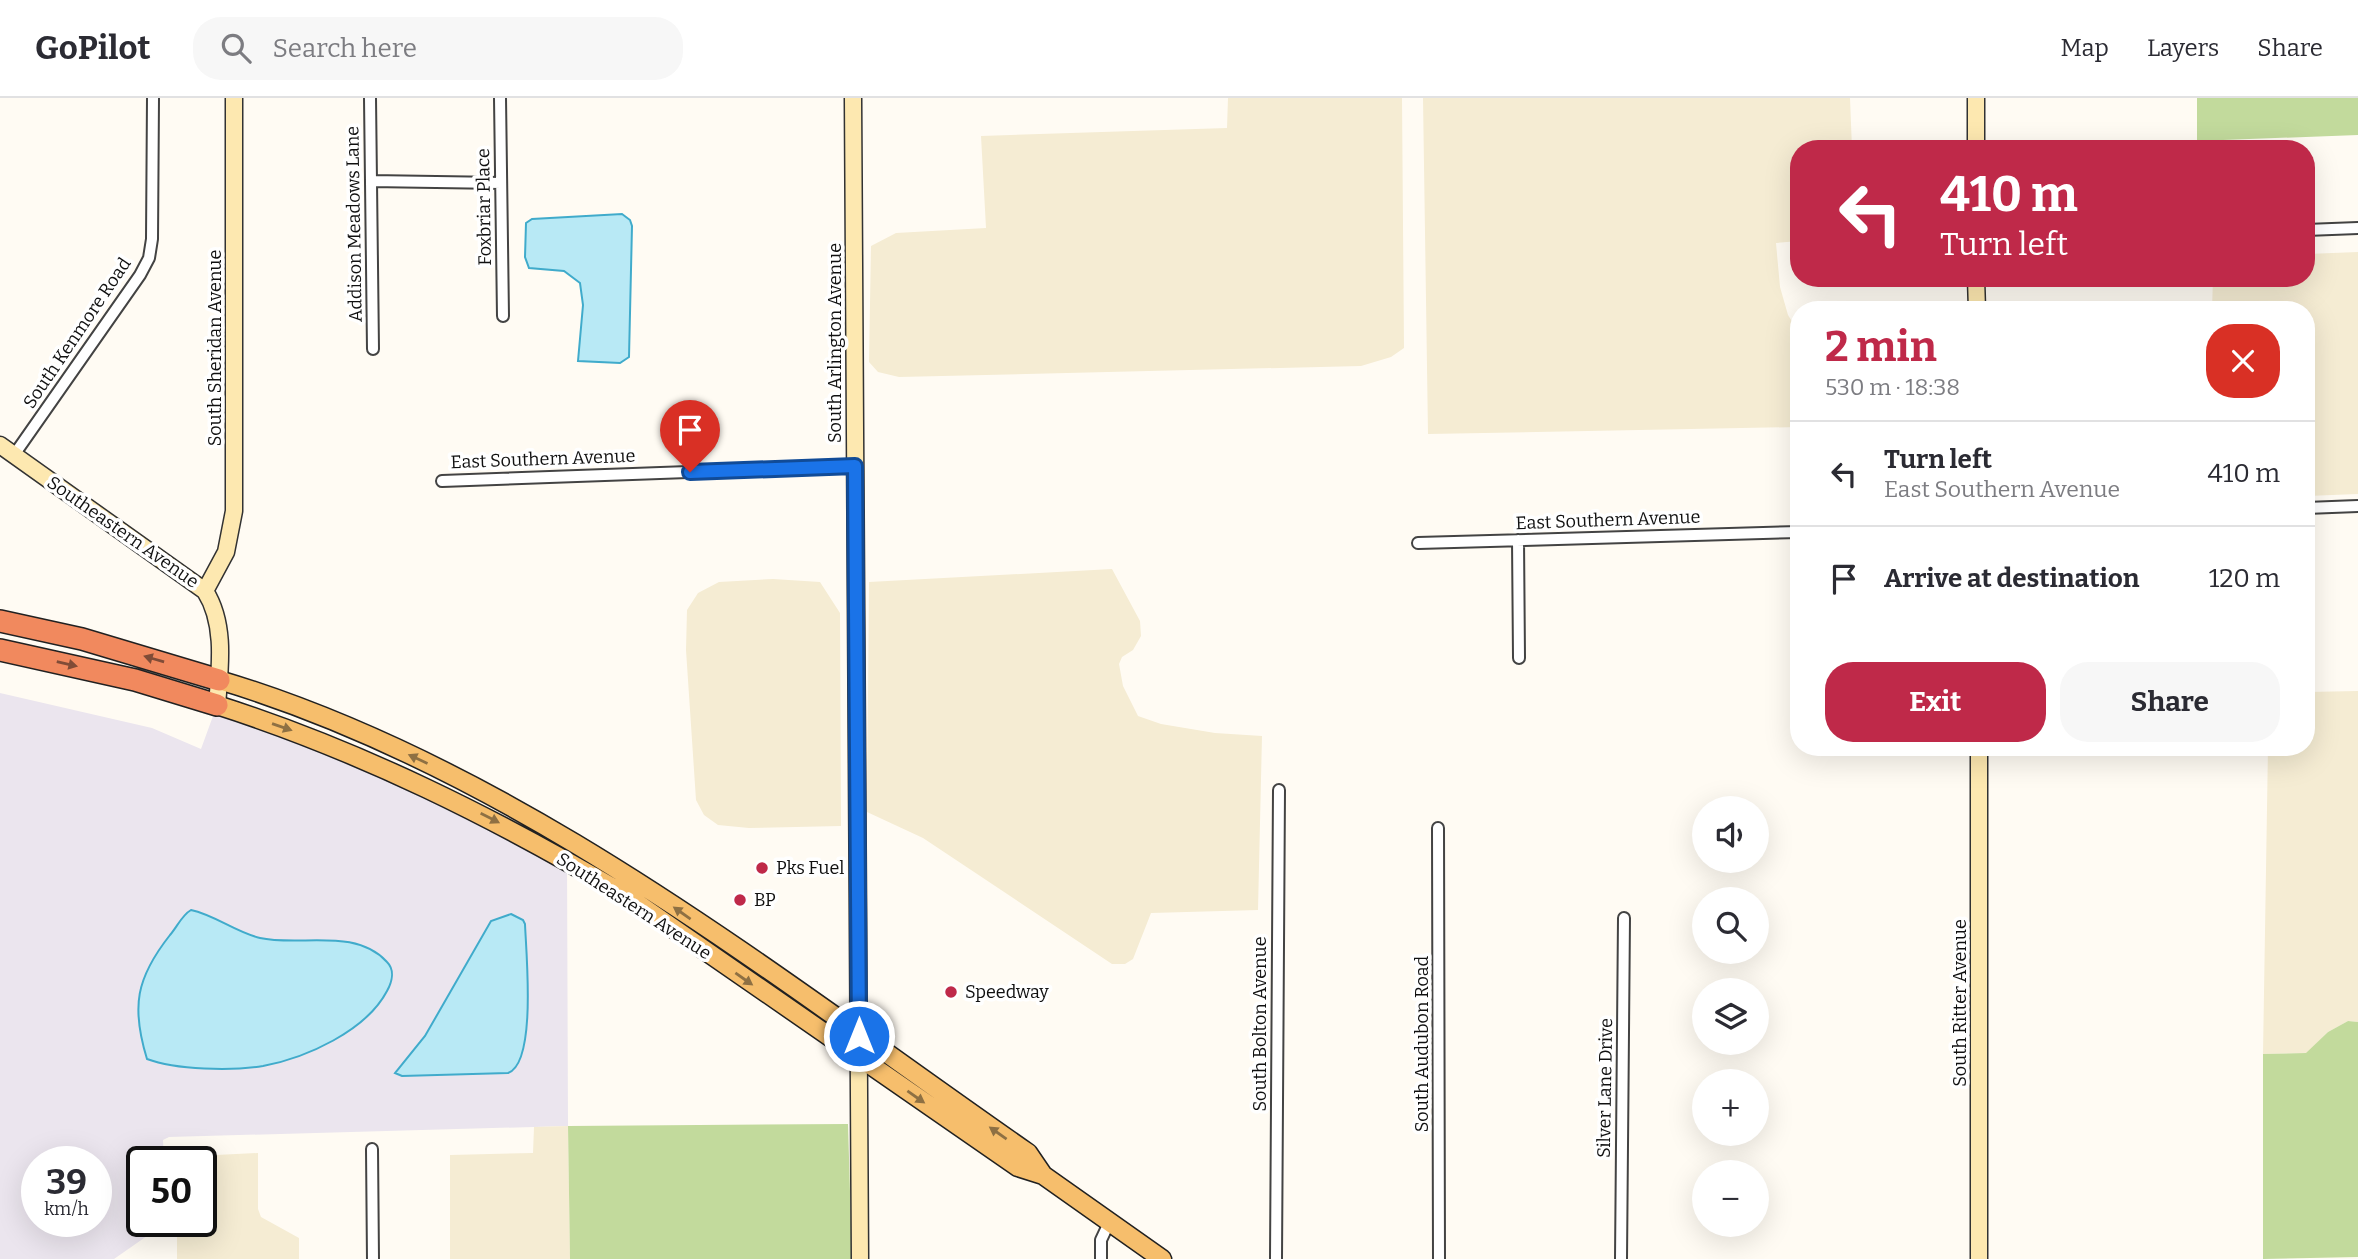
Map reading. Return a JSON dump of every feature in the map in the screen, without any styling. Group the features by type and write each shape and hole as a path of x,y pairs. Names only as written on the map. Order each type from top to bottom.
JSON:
{"highway":[{"path":"0,621 82,639 219,680"},
{"path":"0,650 135,680 217,705"}],"main road":[{"name":"Southeastern Avenue","path":"219,680 383,743 555,831 645,887 1028,1153 1043,1175"},
{"name":"Southeastern Avenue","path":"217,705 366,760 464,806 550,851 625,895 1018,1167 1043,1175 1162,1259"}],"street":[{"name":"South Kenmore Road","path":"14,455 146,265 152,239 153,98"},
{"name":"South Sheridan Avenue","path":"205,591 226,552 234,511 234,98"},
{"name":"Addison Meadows Lane","path":"370,98 373,349"},
{"name":"Foxbriar Place","path":"500,98 503,316"},
{"name":"South Arlington Avenue","path":"853,98 860,1259"},
{"path":"1976,98 1976,140"},
{"path":"371,181 501,183"},
{"path":"2315,230 2358,229"},
{"name":"Southeastern Avenue","path":"0,445 205,591 216,610 219,624 217,705"},
{"name":"East Southern Avenue","path":"442,481 855,466"},
{"path":"2315,508 2358,506"},
{"name":"East Southern Avenue","path":"1418,542 1790,532"},
{"path":"1518,540 1519,658"},
{"name":"South Ritter Avenue","path":"1979,756 1979,1259"},
{"name":"South Bolton Avenue","path":"1276,1259 1279,790"},
{"name":"South Audubon Road","path":"1438,828 1439,1259"},
{"name":"Silver Lane Drive","path":"1621,1259 1624,918"},
{"path":"372,1149 373,1259"},
{"path":"1101,1259 1101,1240 1109,1223"}],"shaded area":[{"path":"1228,98 1402,98 1404,348 1391,357 1361,366 899,377 878,372 869,362 871,246 896,233 986,228 981,136 1227,128"},
{"path":"1423,98 1850,98 1852,140 1790,140 1790,242 1776,243 1780,287 1790,318 1790,427 1428,434"},
{"path":"2358,252 2358,494 2315,496 2315,301 2212,301 2213,287 2315,287 2315,254"},
{"path":"1112,569 1140,621 1141,636 1133,650 1122,657 1119,664 1123,686 1138,716 1161,724 1215,733 1262,736 1258,910 1151,913 1133,959 1125,964 1112,964 923,838 867,812 869,582"},
{"path":"773,579 820,582 840,613 841,826 749,828 718,825 704,815 696,800 686,650 687,610 698,593 719,582"},
{"path":"2358,691 2358,1022 2348,1021 2328,1032 2307,1053 2263,1054 2268,756 2315,756 2315,692"},
{"path":"0,693 152,728 201,749 217,705 567,860 568,1126 169,1137 163,1140 163,1146 126,1146 126,1237 146,1237 114,1259 0,1259"},
{"path":"568,1126 570,1259 450,1259 450,1155 533,1153 534,1127"},
{"path":"258,1153 258,1209 261,1217 299,1238 299,1259 177,1259 177,1237 217,1237 217,1155"}],"green space":[{"path":"2197,98 2358,98 2358,135 2197,140"},
{"path":"2348,1021 2358,1022 2358,1257 2263,1259 2263,1054 2306,1053 2328,1032"},
{"path":"848,1124 852,1259 570,1259 568,1126"}],"water":[{"path":"622,214 630,220 632,226 629,357 620,363 578,361 583,305 580,283 564,271 529,268 525,257 526,223 532,219"},
{"path":"191,910 260,938 343,941 359,945 374,951 390,965 390,984 377,1005 350,1030 298,1057 250,1068 220,1069 173,1065 147,1059 138,1008 144,979 159,951 182,918"},
{"path":"511,914 525,924 527,958 526,1029 517,1065 508,1073 402,1076 395,1073 425,1036 491,921"}],"place":[{"name":"Pks Fuel","path":"762,868"},
{"name":"BP","path":"740,900"},
{"name":"Speedway","path":"951,992"}],"route":[{"path":"690,472 855,466 859,1036"}]}
